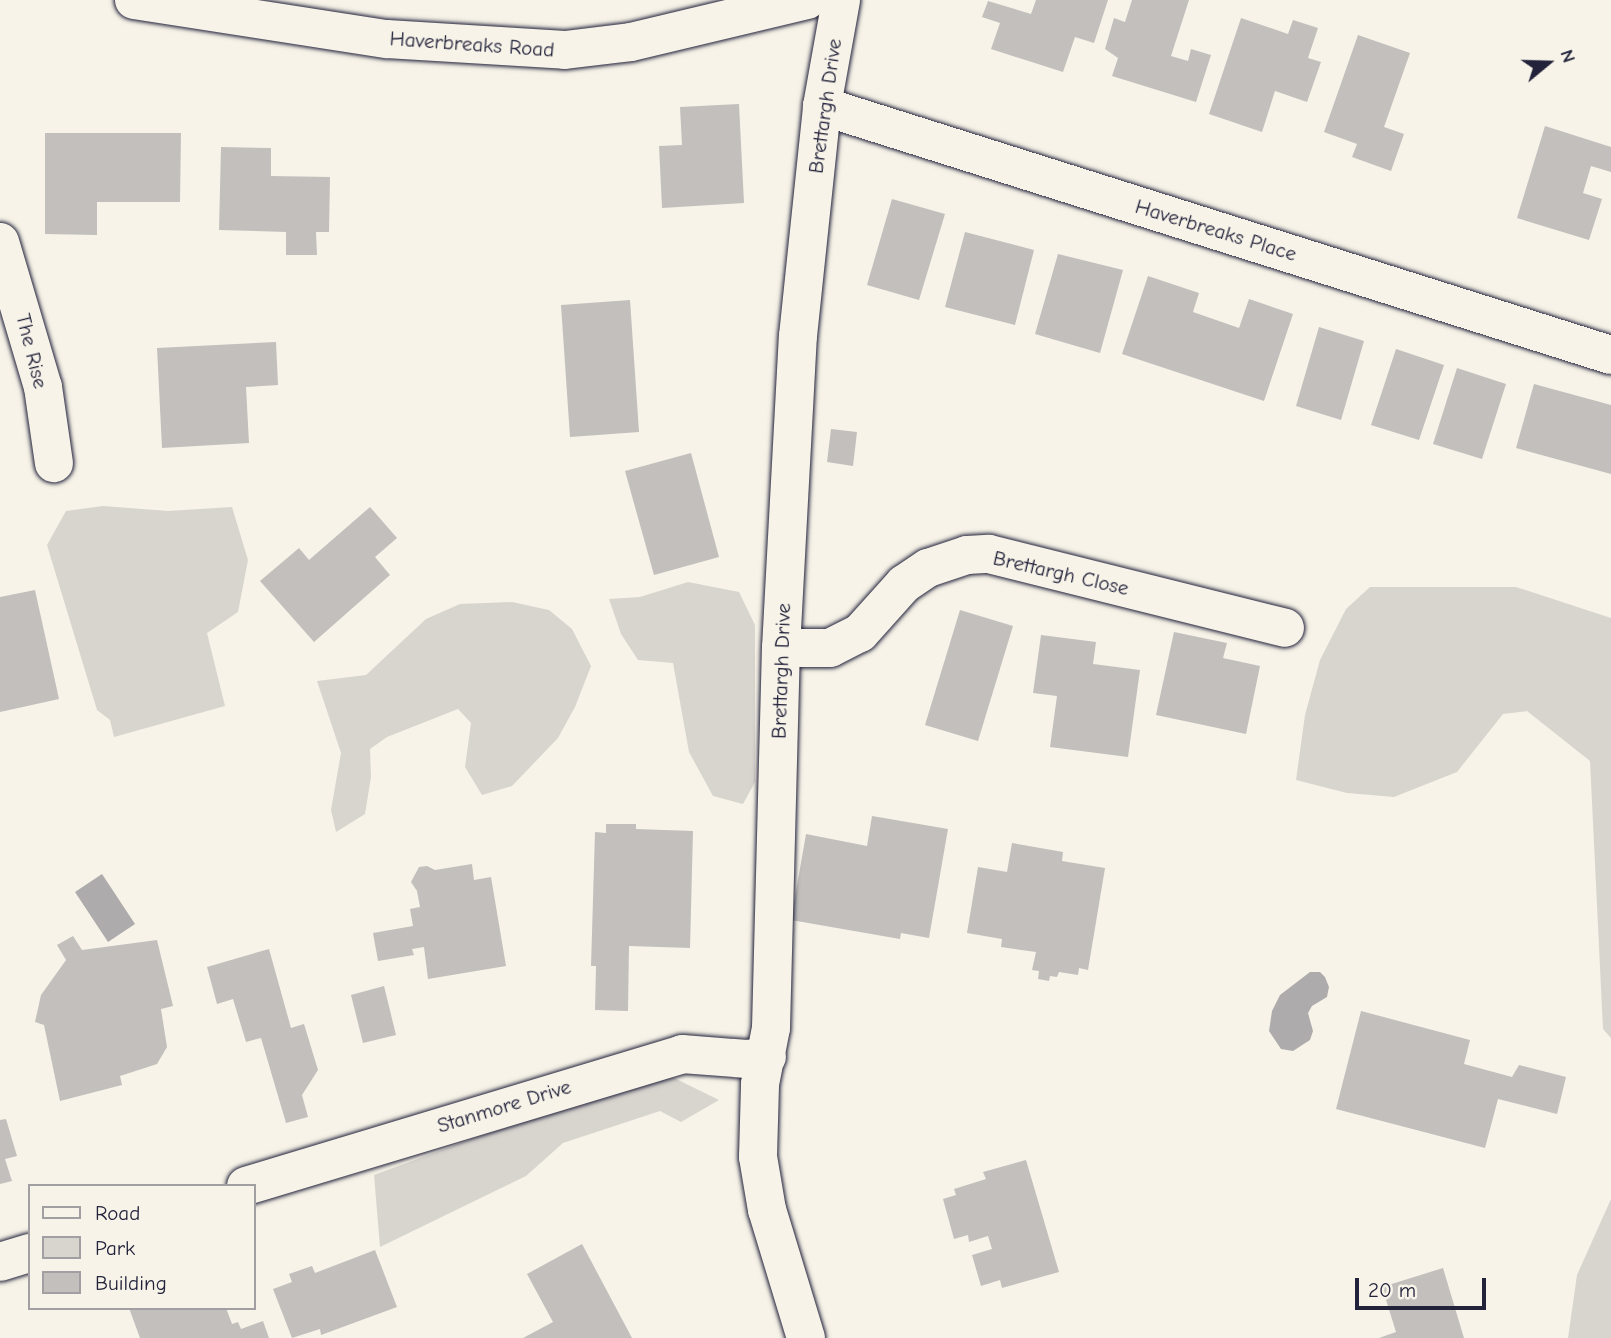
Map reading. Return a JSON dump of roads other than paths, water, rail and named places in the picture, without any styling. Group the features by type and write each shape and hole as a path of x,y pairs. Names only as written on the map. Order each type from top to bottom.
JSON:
{"street":[{"name":"Haverbreaks Road","path":"134,0 387,38 565,50 631,42 807,0"},
{"name":"Brettargh Drive","path":"806,1338 762,1189 758,1157 760,1096 771,1028 781,648 798,335 822,106 841,0"},
{"name":"Haverbreaks Place","path":"822,106 1611,355"},
{"name":"The Rise","path":"0,242 43,387 54,463"},
{"name":"Brettargh Close","path":"781,648 830,648 860,633 904,584 928,568 967,555 989,554 1285,628"},
{"name":"Stanmore Drive","path":"253,1184 682,1054 747,1059 767,1057"},
{"path":"0,1262 28,1254"}]}
